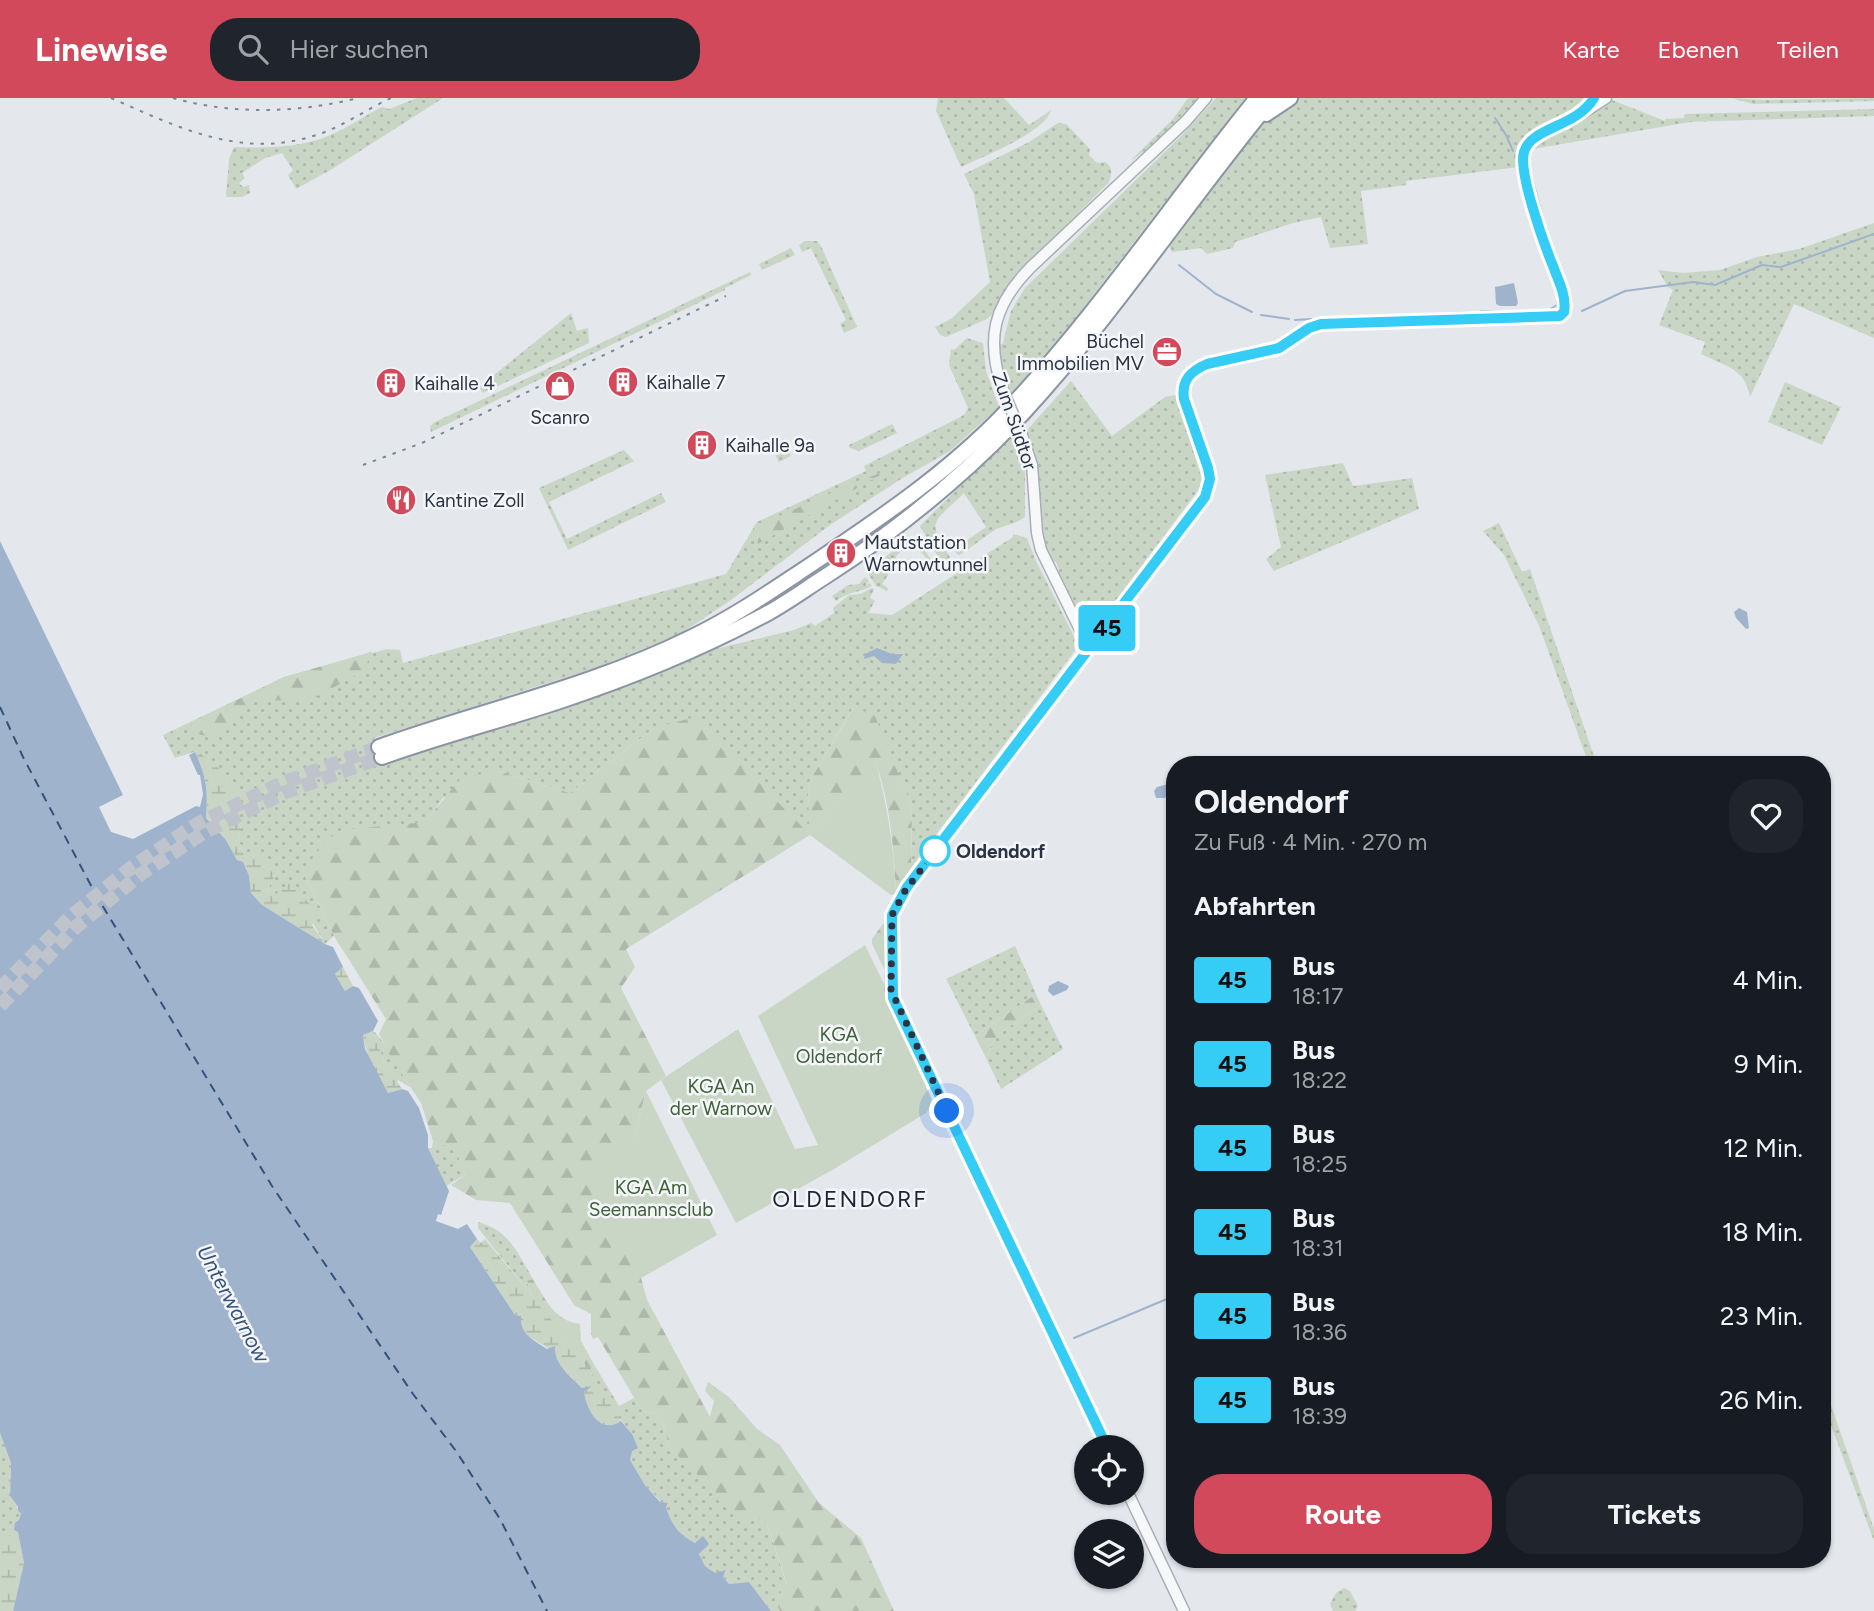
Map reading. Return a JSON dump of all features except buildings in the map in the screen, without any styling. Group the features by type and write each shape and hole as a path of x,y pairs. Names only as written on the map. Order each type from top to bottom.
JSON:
{"highway":[{"path":"1257,98 1111,287 1026,389 956,461 772,590 691,638 575,684 380,752 554,703 662,663 781,606 901,525 1009,427 1051,381 1273,98"},
{"path":"1253,122 1290,98"}],"street":[{"name":"Zum Südtor","path":"1090,650 1041,550 1037,533 1032,465 1002,388 995,364 993,338 1001,307 1010,290 1186,121 1206,98"},
{"path":"1587,110 1594,98"},
{"path":"1101,1435 893,998 892,915 907,887 1205,497 1210,479 1208,468 1182,391 1192,372 1216,361 1279,348 1309,328 1321,324 1553,317 1564,312 1564,296 1545,246 1523,166 1524,152 1529,143 1539,135 1563,125 1606,98"},
{"path":"1134,1505 1184,1611"}],"green space":[{"path":"417,98 443,98 296,189 288,175 293,170 282,153 265,158 242,173 245,178 239,183 243,187 249,185 250,193 242,197 226,197 229,159 234,147 281,146 317,140 342,130 382,107 389,109"},
{"path":"938,98 1004,98 1029,125 1051,110 1038,127 1026,135 961,167 936,111"},
{"path":"1188,98 1200,98 1168,132 1130,161 1172,120"},
{"path":"1216,98 1245,98 1061,337 1012,394 1004,378 999,346 1003,343 1011,311 1025,288 1180,137"},
{"path":"1296,98 1594,98 1587,110 1539,135 1519,167 1406,181 1407,185 1361,191 1368,244 1330,248 1321,217 1235,242 1233,248 1207,254 1201,248 1172,252 1169,246 1264,122"},
{"path":"1731,98 1874,98 1874,101 1753,104"},
{"path":"1612,100 1665,121 1684,118 1685,114 1874,109 1874,116 1690,122 1533,149 1540,139"},
{"path":"1058,123 1066,124 1090,149 1089,155 1097,163 1108,164 1111,171 1109,182 1009,284 987,319 946,337 940,335 935,327 951,319 990,282 974,194 964,174 1029,142"},
{"path":"1874,223 1874,338 1794,304 1750,397 1739,374 1701,354 1705,342 1659,325 1673,290 1668,287 1658,270 1683,273 1720,270 1757,257 1799,249"},
{"path":"805,241 817,241 821,246 857,327 844,333 840,324 846,320 811,248 802,252 799,245"},
{"path":"791,248 795,255 762,270 759,264"},
{"path":"750,272 751,275 725,290 431,432 433,423"},
{"path":"571,313 577,331 588,328 589,343 483,393 479,387"},
{"path":"967,338 983,343 986,371 999,407 950,451 830,525 731,600 680,634 595,668 374,738 385,763 682,662 683,664 684,661 715,649 794,630 811,623 815,626 834,613 833,608 849,595 860,594 872,588 874,589 870,598 875,601 868,613 892,615 1013,537 1013,534 1027,538 1078,644 1077,648 911,868 912,807 874,716 853,708 808,784 810,835 654,728 570,793 498,771 443,798 426,822 408,825 303,871 334,936 325,944 290,884 273,897 267,891 278,869 245,856 238,839 242,821 230,807 197,751 175,758 163,735 284,677 387,649 400,650 403,663 726,574 757,522 866,471 864,466 964,415 968,408 949,365 951,349 954,350"},
{"path":"1071,381 1112,436 1165,397 1176,395 1202,479 1202,485 1090,635 1086,635 1057,575 1059,570 1056,562 1050,560 1045,544 1035,461 1027,430"},
{"path":"1785,382 1841,407 1822,445 1768,422"},
{"path":"892,424 897,433 859,451 850,448 849,445"},
{"path":"1012,434 1025,472 1025,517 996,529 960,555 957,554 954,550 956,548 986,527 964,493 936,522 937,535 950,557 949,562 942,563 920,526"},
{"path":"783,439 791,456 779,462 771,445"},
{"path":"624,450 634,461 549,502 567,539 661,493 666,502 568,550 539,488"},
{"path":"1343,463 1353,486 1412,478 1419,509 1274,571 1266,559 1281,547 1265,475"},
{"path":"889,470 758,544 755,527 853,483"},
{"path":"1499,523 1522,572 1530,569 1594,756 1586,756 1540,628 1504,555 1483,531"},
{"path":"909,538 918,540 936,571 933,572 926,565 929,562 917,548 907,547 896,556 897,562 882,584 888,588 887,591 876,586 867,572"},
{"path":"865,577 869,581 865,586 870,583 872,586 836,601 832,596 848,585 859,584"},
{"path":"371,652 372,656 358,674 309,701 257,700 214,738 190,732 192,722 284,677"},
{"path":"854,707 875,716 912,807 911,868 896,894 890,826 875,760 810,835 626,949 635,967 621,988 666,1076 646,1091 634,1139 641,1278 647,1300 710,1417 714,1401 705,1391 708,1382 729,1397 757,1429 780,1445 819,1503 861,1538 894,1611 780,1611 775,1600 787,1584 767,1524 756,1516 743,1519 670,1448 662,1421 654,1413 642,1411 598,1337 593,1339 591,1314 574,1305 510,1203 476,1200 451,1185 465,1175 456,1150 433,1141 421,1103 379,1034 386,1019 334,936 303,871 328,838 351,829 425,822 461,778 498,771 570,793 654,728 695,717 809,834 808,784"},
{"path":"195,752 226,774 237,794 230,807 242,821 238,839 245,856 259,856 278,869 267,891 273,896 290,883 318,913 312,925 325,944 262,905 251,893 249,876 226,840 206,818 206,785"},
{"path":"875,759 892,842 896,894 891,895 810,835"},
{"path":"888,922 887,975 872,939 883,924"},
{"path":"865,945 931,1098 931,1106 926,1113 834,1169 736,1223 661,1080 738,1029 795,1149 818,1145 758,1016"},
{"path":"1015,946 1036,994 975,1036 946,979"},
{"path":"343,967 353,986 345,991 335,974"},
{"path":"1036,994 1041,1005 997,1035 986,1058 975,1036"},
{"path":"1041,1005 1063,1049 1001,1089 986,1058 997,1035"},
{"path":"373,1031 387,1048 411,1088 398,1080 396,1082 384,1061"},
{"path":"373,1031 384,1061 402,1089 388,1093 372,1065 363,1035"},
{"name":"KGA Am Seemannsclub","path":"646,1091 717,1235 641,1278 586,1164 634,1139"},
{"path":"433,1141 456,1149 465,1175 446,1186 428,1148 432,1148"},
{"path":"478,1222 498,1231 512,1244 533,1279 527,1282 532,1296 478,1228"},
{"path":"477,1239 481,1243 485,1239 547,1314 589,1370 621,1421 606,1425 595,1419 584,1392 590,1387 582,1388 561,1366 554,1352 525,1334 519,1321 520,1316 515,1315 470,1247"},
{"path":"533,1279 557,1314 580,1324 581,1341 595,1366 589,1370 532,1296 527,1281"},
{"path":"595,1366 619,1406 634,1398 642,1411 654,1413 662,1421 670,1448 767,1524 787,1585 775,1600 780,1611 771,1611 749,1582 729,1584 723,1577 726,1571 715,1573 705,1566 699,1554 709,1543 695,1543 683,1537 671,1521 666,1507 645,1485 630,1460 632,1434 613,1410 589,1370"},
{"path":"1831,1405 1874,1529 1874,1541 1831,1425"},
{"path":"0,1433 11,1463 10,1496 21,1513 13,1611 0,1611"},
{"path":"14,1530 18,1532 24,1563 13,1611 0,1611 0,1532 9,1537"},
{"path":"1344,1588 1350,1591 1358,1606 1355,1611 1333,1611 1330,1604 1336,1593"}],"water":[{"path":"1514,283 1518,303 1516,306 1496,304 1495,287"},
{"name":"Unterwarnow","path":"0,541 123,795 99,807 111,832 133,839 196,806 200,807 203,794 200,775 189,755 195,752 206,785 206,818 226,840 237,860 243,862 249,876 251,893 262,905 333,947 343,967 335,974 345,991 353,986 359,988 378,1021 373,1031 363,1035 365,1049 388,1093 402,1089 408,1091 419,1108 428,1135 428,1148 449,1191 441,1215 438,1214 436,1221 458,1229 467,1224 477,1239 470,1247 515,1315 521,1316 525,1332 547,1349 555,1346 557,1358 568,1374 582,1388 592,1386 584,1392 591,1413 607,1425 621,1421 632,1434 638,1448 632,1451 630,1460 645,1485 660,1502 668,1503 666,1507 676,1528 695,1543 703,1536 709,1544 699,1554 705,1566 715,1573 726,1570 723,1577 729,1584 749,1582 771,1611 13,1611 24,1563 18,1532 14,1530 21,1513 10,1496 11,1463 0,1433"},
{"path":"1739,608 1747,612 1749,628 1746,629 1736,618 1734,612"},
{"path":"877,648 892,654 903,654 896,664 882,663 874,656 864,659 865,654"},
{"path":"1166,785 1166,797 1156,798 1154,791 1157,787"},
{"path":"1058,981 1069,986 1067,990 1053,996 1048,991 1049,986"}],"waterway":[{"path":"1495,118 1513,151"},
{"path":"1515,155 1524,188"},
{"path":"1526,195 1530,211"},
{"path":"1536,232 1549,270"},
{"path":"1582,311 1625,291 1693,282 1715,285 1762,265 1781,267 1874,234"},
{"path":"1179,265 1216,294 1252,312"},
{"path":"1481,311 1547,311 1557,305 1558,292"},
{"path":"1397,315 1473,312"},
{"path":"1261,315 1289,319"},
{"path":"1381,316 1391,315"},
{"path":"1354,317 1377,316"},
{"path":"1333,318 1348,317"},
{"path":"1323,319 1327,318"},
{"path":"1295,320 1311,319"},
{"path":"1074,1338 1166,1299"}],"ferry route":[{"path":"0,707 23,757 96,895 272,1186 413,1394 456,1451 500,1519 547,1611"}],"tunnel":[{"path":"0,989 70,917 132,867 197,824 280,784 379,747"},
{"path":"0,1006 77,926 141,874 203,833 286,792 382,757"}],"railway":[{"path":"111,98 185,129 235,142 260,144 286,142 323,133 391,98"},
{"path":"173,98 219,107 266,110 312,107 358,98"},
{"path":"363,465 422,443 726,296"}],"bus line":[{"name":"45","path":"1101,1435 893,998 892,915 907,887 1205,497 1210,479 1208,468 1182,391 1192,372 1216,361 1279,348 1309,328 1321,324 1560,316 1564,312 1564,296 1545,246 1529,190 1523,166 1524,152 1529,143 1539,135 1563,125 1587,110 1594,98"}],"place":[{"name":"Büchel Immobilien MV","path":"1167,352"},
{"name":"Kaihalle 7","path":"623,382"},
{"name":"Kaihalle 4","path":"391,383"},
{"name":"Scanro","path":"560,386"},
{"name":"Kaihalle 9a","path":"702,445"},
{"name":"Kantine Zoll","path":"401,500"},
{"name":"Mautstation Warnowtunnel","path":"841,553"},
{"name":"Oldendorf","path":"935,851"}],"district":[{"name":"OLDENDORF","path":"850,1199"}],"route":[{"path":"935,851 905,891 892,915 891,990 947,1111"}],"park label":[{"name":"KGA Oldendorf","path":"839,1045"},
{"name":"KGA An der Warnow","path":"721,1097"}]}
